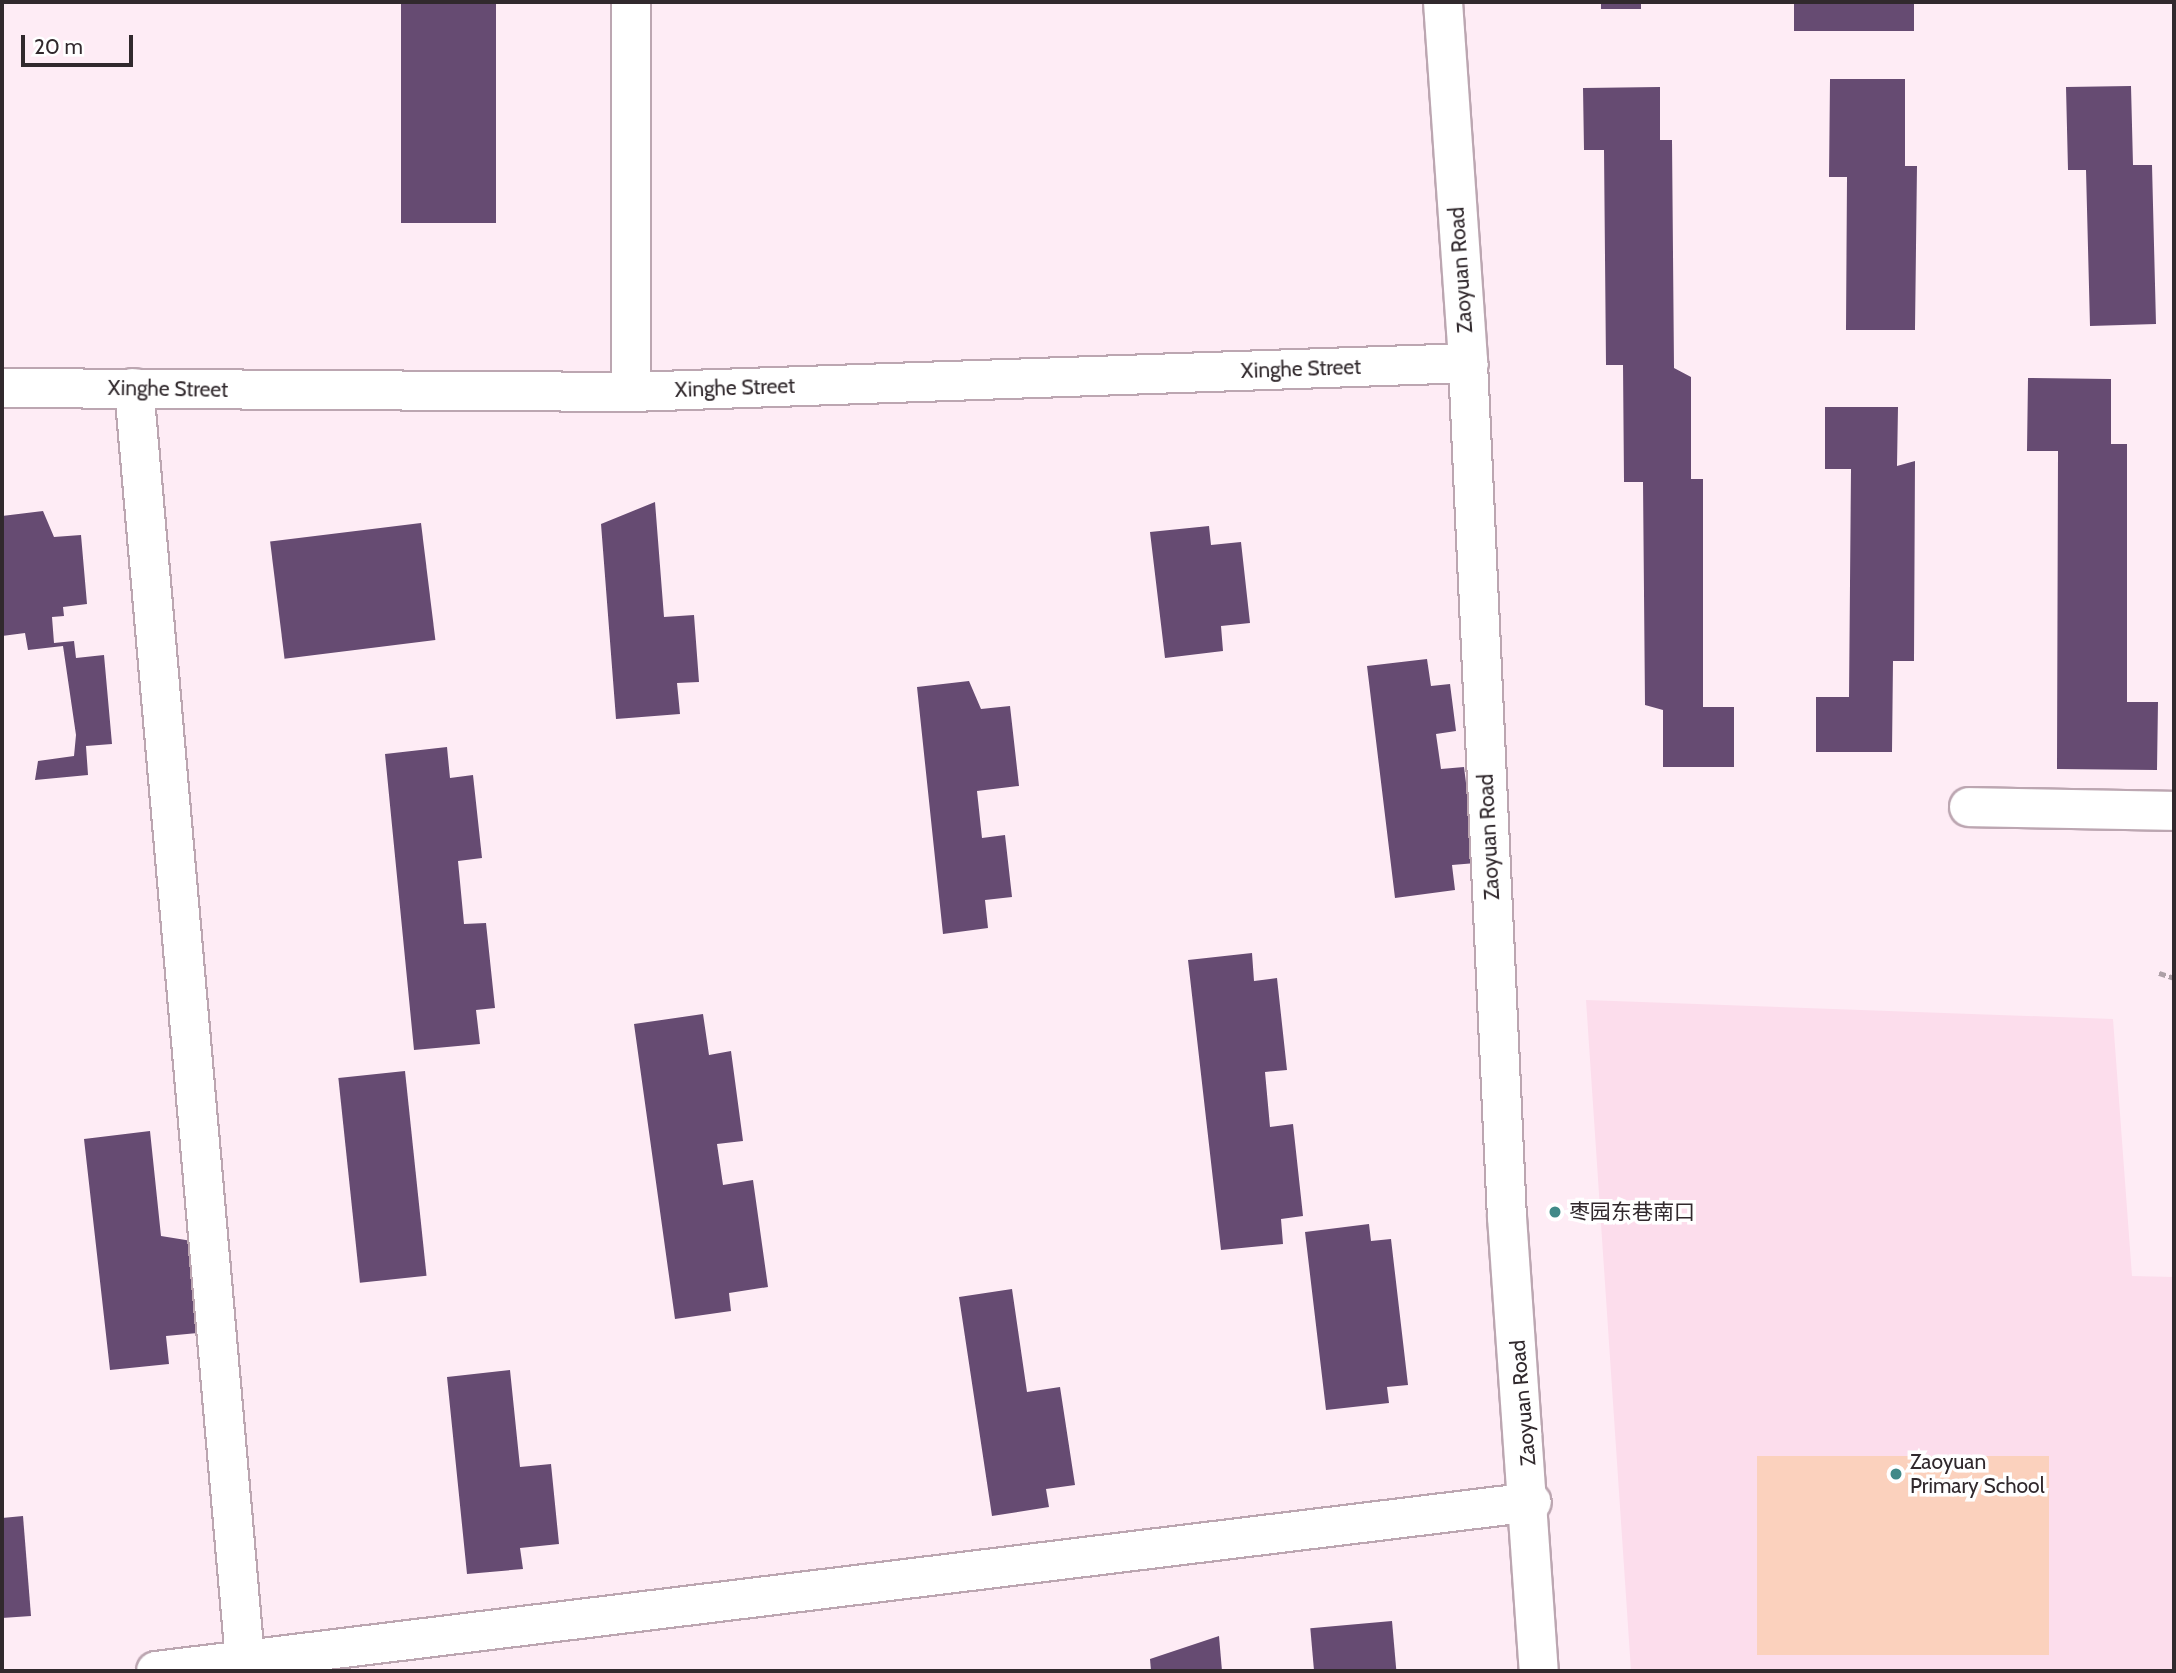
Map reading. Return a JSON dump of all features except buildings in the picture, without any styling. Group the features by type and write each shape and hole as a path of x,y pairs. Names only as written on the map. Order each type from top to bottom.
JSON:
{"street":[{"path":"631,2 631,392"},
{"name":"Zaoyuan Road","path":"1443,2 1468,363 1507,1217 1532,1502 1539,1671"},
{"name":"Xinghe Street","path":"2,388 631,392 1468,363"},
{"path":"134,388 245,1667"},
{"path":"1969,807 2174,811"},
{"path":"156,1671 245,1667 1532,1502"}],"path":[{"path":"2159,973 2174,978"}],"shaded area":[{"name":"Zaoyuan Primary School","path":"1586,1000 2113,1019 2132,1276 2174,1277 2174,1671 1631,1671"},
{"path":"1757,1456 2049,1456 2049,1655 1757,1655"}],"place":[{"name":"枣园东巷南口","path":"1555,1212"},
{"name":"Zaoyuan Primary School","path":"1896,1474"}]}
